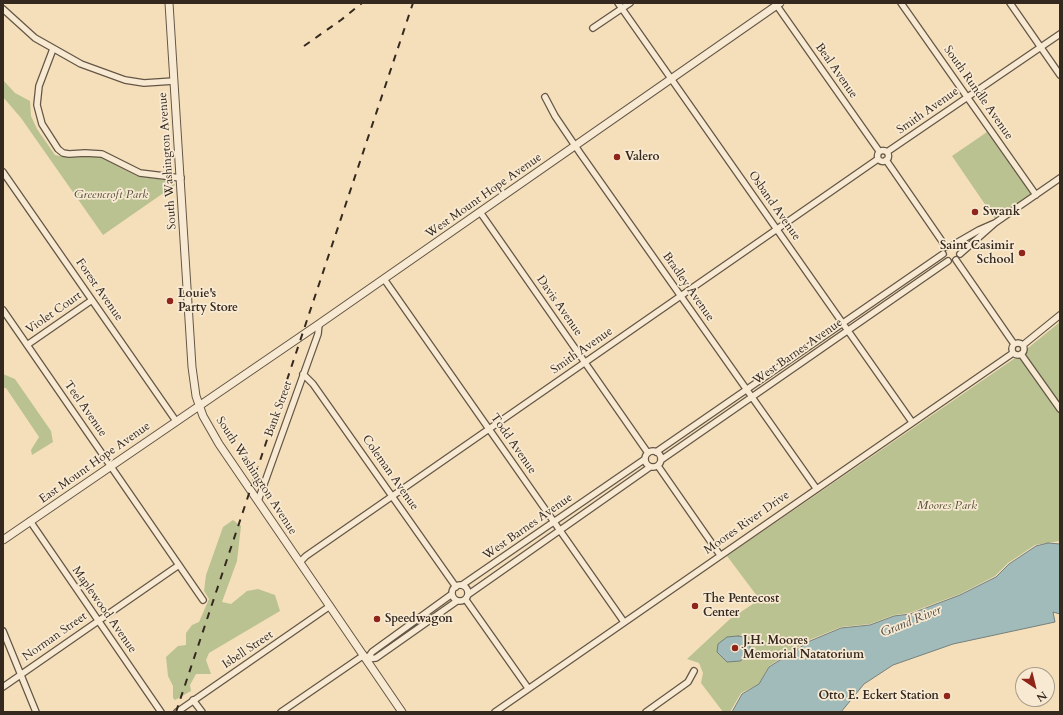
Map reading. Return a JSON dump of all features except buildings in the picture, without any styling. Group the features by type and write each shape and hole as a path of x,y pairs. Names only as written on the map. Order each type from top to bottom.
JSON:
{"street":[{"name":"South Washington Avenue","path":"170,3 193,380 199,406 219,444 366,657 402,712"},
{"name":"Osband Avenue","path":"618,3 912,422"},
{"path":"593,28 630,3"},
{"name":"South Rundle Avenue","path":"902,3 1036,195"},
{"path":"1010,3 1060,75"},
{"name":"West Mount Hope Avenue","path":"199,406 576,146 778,4"},
{"name":"Beal Avenue","path":"778,4 879,151"},
{"path":"3,9 35,38 80,64 125,80 144,83 174,81"},
{"name":"Smith Avenue","path":"887,152 1060,34"},
{"path":"53,49 39,86 37,105 42,124 58,149 63,153 70,154 102,154 140,174 180,178"},
{"name":"Bradley Avenue","path":"545,97 555,116 816,488"},
{"path":"884,150 887,152 888,157 886,160 881,161 878,159 877,155 879,151 884,150"},
{"name":"Smith Avenue","path":"300,562 306,556 488,429 878,159"},
{"path":"886,160 946,247"},
{"name":"Forest Avenue","path":"3,172 176,421"},
{"path":"946,247 943,254 944,258 948,261 956,260 960,254 995,224 1060,178"},
{"name":"Davis Avenue","path":"480,212 585,362 647,456"},
{"path":"946,247 953,245 979,230 995,224"},
{"path":"953,245 959,249 960,254"},
{"name":"West Barnes Avenue","path":"656,452 842,322 943,254"},
{"path":"956,260 1014,344"},
{"name":"West Barnes Avenue","path":"661,460 948,261"},
{"name":"Todd Avenue","path":"384,279 624,622"},
{"name":"Violet Court","path":"27,345 92,300"},
{"name":"Teel Avenue","path":"3,310 203,600"},
{"path":"1023,345 1060,315"},
{"name":"Bank Street","path":"258,501 318,334 318,324"},
{"path":"1014,344 1018,342 1023,345"},
{"path":"1014,344 1012,347 1013,352 1018,355 1021,354 1060,409"},
{"path":"1021,354 1024,349 1023,345"},
{"name":"Moores River Drive","path":"495,712 1013,352"},
{"name":"Coleman Avenue","path":"303,374 313,384 456,587"},
{"name":"East Mount Hope Avenue","path":"3,540 199,406"},
{"path":"656,452 660,456 661,460 658,466 650,467 646,464 647,456 656,452"},
{"name":"West Barnes Avenue","path":"462,586 647,456"},
{"path":"658,466 720,555"},
{"name":"West Barnes Avenue","path":"469,594 650,467"},
{"name":"Maplewood Avenue","path":"30,521 161,712"},
{"name":"Norman Street","path":"3,687 180,565"},
{"path":"281,712 366,657 452,594 456,587 462,586 467,589 469,594 466,600"},
{"path":"452,594 457,601"},
{"path":"366,657 376,658 457,601 466,600"},
{"path":"466,600 528,688"},
{"name":"Isbell Street","path":"178,712 330,606"},
{"path":"3,631 36,712"},
{"path":"646,712 683,687 688,682 694,671"},
{"path":"194,700 202,712"}],"green space":[{"name":"Greencroft Park","path":"3,80 15,93 30,101 31,116 37,129 55,155 64,157 101,157 137,176 172,181 175,185 103,235 21,118 3,97"},
{"path":"987,132 1031,194 995,219 952,156"},
{"name":"Moores Park","path":"1060,322 1060,541 1035,545 1008,563 995,576 960,594 909,613 894,615 870,624 841,627 809,640 769,666 759,684 741,693 730,712 723,712 701,683 703,673 699,663 687,659 730,619 756,602 757,596 727,556 1018,356"},
{"path":"3,374 15,379 51,431 53,442 32,455 31,450 39,437 6,388 3,388"},
{"path":"233,520 241,526 237,561 222,602 231,604 247,591 258,589 275,595 280,611 209,653 206,660 211,674 196,674 190,685 191,691 175,700 173,698 173,686 168,676 166,657 178,646 186,645 186,633 192,625 199,622 209,599 204,591 206,575 223,527"}],"water":[{"name":"Grand River","path":"1048,543 1060,544 1060,614 1053,612 1055,622 953,644 893,665 864,684 841,712 732,712 742,694 759,684 769,667 810,641 841,628 870,625 894,616 910,614 960,595 996,577 1009,564 1036,546"},
{"name":"J.H. Moores Memorial Natatorium","path":"727,637 744,637 750,644 750,654 740,661 727,662 717,652 718,644"}],"railway":[{"path":"304,46 362,3"},
{"path":"176,712 413,3"}],"place":[{"name":"Valero","path":"617,157"},
{"name":"Swank","path":"975,212"},
{"name":"Saint Casimir School","path":"1022,253"},
{"name":"Louie's Party Store","path":"170,301"},
{"name":"The Pentecost Center","path":"695,606"},
{"name":"Speedwagon","path":"377,619"},
{"name":"J.H. Moores Memorial Natatorium","path":"735,648"},
{"name":"Otto E. Eckert Station","path":"947,696"}]}
